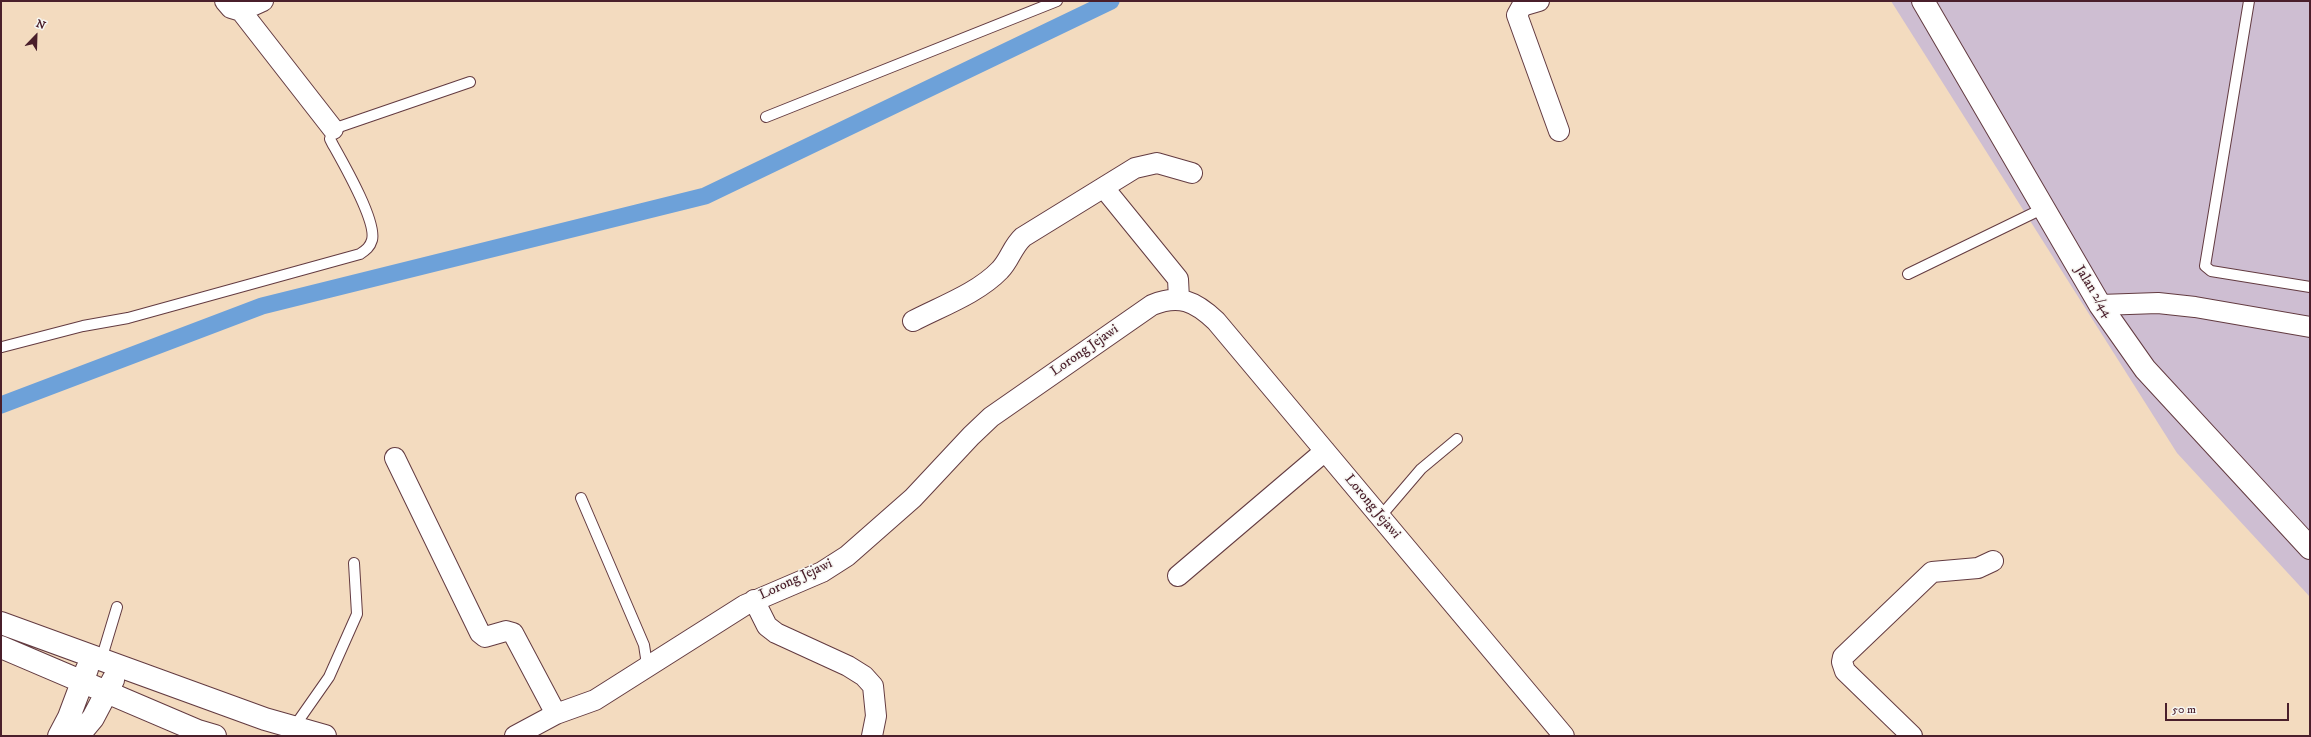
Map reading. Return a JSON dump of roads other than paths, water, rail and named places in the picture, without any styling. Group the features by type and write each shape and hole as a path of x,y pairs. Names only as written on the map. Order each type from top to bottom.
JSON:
{"main road":[{"name":"Jalan 2/44","path":"1923,1 2100,305 2145,369 2310,548"},
{"path":"1,623 265,719 292,731 319,735"},
{"path":"1,647 106,692 215,736"},
{"path":"59,736 69,717 82,682 104,661"},
{"path":"78,736 93,718 106,692 104,661"}],"street":[{"path":"263,1 233,6 333,129"},
{"path":"1539,1 1522,6 1517,15 1559,131"},
{"path":"913,321 979,287 1000,270 1012,247 1023,237 1135,168 1146,164 1169,165 1192,173"},
{"path":"1104,188 1178,279 1179,299"},
{"name":"Lorong Jejawi","path":"515,736 556,714 595,700 754,600 822,572 846,556 913,498 971,436 992,417 1152,305 1167,299 1179,299 1193,303 1205,310 1216,321 1564,736"},
{"path":"2100,305 2158,304 2195,307 2310,327"},
{"path":"1178,576 1325,451"},
{"path":"395,458 480,633 485,637 506,631 513,632 556,714"},
{"path":"1912,736 1845,670 1842,662 1843,657 1932,572 1978,568 1993,561"},
{"path":"754,600 767,626 776,633 848,666 873,686 876,716 872,736"}],"lane":[{"path":"766,118 1056,1"},
{"path":"2248,1 2205,266 2211,271 2310,287"},
{"path":"2,347 83,326 128,318 360,254 368,248 372,238 370,226 358,190 330,139 333,129 337,126 470,82"},
{"path":"1908,274 2044,208"},
{"path":"1380,517 1421,469 1457,439"},
{"path":"581,498 644,645 646,658 645,669"},
{"path":"292,731 329,677 357,614 354,564"},
{"path":"104,661 117,607"}],"waterway":[{"path":"1,405 262,306 705,196 1111,1"}]}
